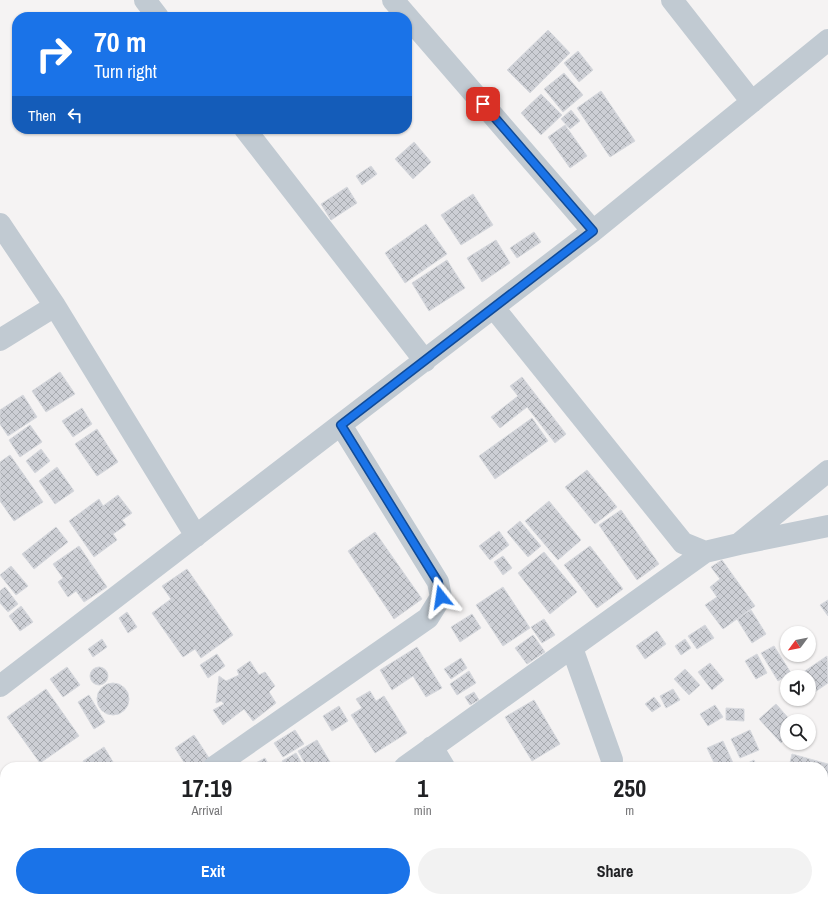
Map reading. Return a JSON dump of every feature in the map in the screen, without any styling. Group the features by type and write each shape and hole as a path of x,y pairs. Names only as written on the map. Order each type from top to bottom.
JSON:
{"street":[{"path":"145,0 154,12"},
{"path":"393,0 403,12"},
{"path":"672,0 752,102"},
{"path":"412,22 593,231"},
{"path":"0,686 593,231 828,40"},
{"path":"249,134 425,360"},
{"path":"0,224 55,306 196,536"},
{"path":"0,340 55,306"},
{"path":"494,308 683,543 705,552"},
{"path":"221,762 428,618 441,597 438,582 341,425"},
{"path":"739,544 828,471"},
{"path":"412,762 705,552 828,526"},
{"path":"572,648 612,762"},
{"path":"432,747 441,762"}],"building":[{"path":"548,30 570,53 530,93 507,70"},
{"path":"578,51 593,70 579,82 564,63"},
{"path":"564,73 583,95 563,112 544,89"},
{"path":"601,91 635,141 610,157 577,108"},
{"path":"541,94 562,115 541,135 521,113"},
{"path":"571,110 580,121 570,129 561,119"},
{"path":"565,125 587,156 570,168 548,137"},
{"path":"414,142 431,162 413,179 395,159"},
{"path":"371,166 377,174 362,185 356,176"},
{"path":"347,187 357,203 331,220 321,204"},
{"path":"473,194 493,225 461,245 441,215"},
{"path":"426,224 447,254 405,283 385,253"},
{"path":"534,232 541,242 517,258 510,248"},
{"path":"496,240 510,263 482,282 467,258"},
{"path":"447,260 465,288 429,311 412,283"},
{"path":"60,372 75,394 46,412 32,391"},
{"path":"522,377 566,434 555,443 527,407 500,428 491,417 518,396 510,386"},
{"path":"23,395 37,417 8,436 0,424 0,410"},
{"path":"82,408 92,424 73,437 62,421"},
{"path":"532,418 548,441 495,479 479,456"},
{"path":"30,425 42,442 20,457 9,440"},
{"path":"97,429 118,462 97,476 75,444"},
{"path":"41,449 50,461 35,473 26,461"},
{"path":"10,455 43,502 14,521 0,501 0,462"},
{"path":"57,467 74,491 55,504 39,481"},
{"path":"587,470 617,507 595,524 565,487"},
{"path":"118,495 132,513 122,520 126,525 113,534 117,540 94,557 69,521 99,499 103,506"},
{"path":"549,501 581,540 558,560 525,521"},
{"path":"621,510 659,564 637,580 599,525"},
{"path":"520,521 541,546 528,557 507,532"},
{"path":"56,527 68,542 34,569 22,554"},
{"path":"499,531 509,545 490,560 479,546"},
{"path":"375,532 422,599 394,619 348,551"},
{"path":"79,546 107,587 84,602 76,591 68,597 58,582 63,578 53,564"},
{"path":"590,546 623,589 597,608 564,565"},
{"path":"544,552 577,592 550,614 518,573"},
{"path":"503,556 512,568 503,575 494,562"},
{"path":"722,560 755,606 723,629 705,605 717,597 710,587 720,579 711,567"},
{"path":"11,566 28,586 16,595 0,575"},
{"path":"187,569 233,635 201,658 195,649 183,657 152,613 171,599 162,586"},
{"path":"5,587 18,604 8,612 0,603 0,591"},
{"path":"503,587 530,628 503,646 476,605"},
{"path":"828,600 828,616 820,605"},
{"path":"21,606 33,622 20,631 9,616"},
{"path":"751,610 766,634 752,643 737,619"},
{"path":"127,612 137,627 128,633 119,618"},
{"path":"472,614 481,628 460,642 451,627"},
{"path":"544,619 555,635 542,643 531,627"},
{"path":"705,625 714,638 697,649 688,636"},
{"path":"657,631 666,644 645,659 636,646"},
{"path":"533,635 545,652 527,664 515,648"},
{"path":"102,639 107,647 93,657 88,649"},
{"path":"685,639 691,648 681,655 675,646"},
{"path":"774,646 780,656 780,662 784,662 789,670 780,670 780,680 778,681 761,653"},
{"path":"417,647 442,688 426,697 413,676 392,690 380,670"},
{"path":"217,654 225,666 208,678 200,665"},
{"path":"757,654 767,673 756,679 745,661"},
{"path":"827,656 828,683 816,691 816,670 806,670"},
{"path":"461,658 467,668 451,679 444,669"},
{"path":"250,661 259,675 265,672 275,686 269,692 276,703 253,721 244,709 223,725 213,710 224,704 221,701 216,703 219,676 226,681 239,675 237,670"},
{"path":"710,663 724,680 712,690 698,672"},
{"path":"67,667 80,685 63,697 50,679"},
{"path":"95,667 103,667 108,672 106,683 103,685 95,685 90,680 90,672"},
{"path":"685,669 700,685 689,695 674,679"},
{"path":"469,671 476,683 457,695 450,684"},
{"path":"113,683 122,686 126,690 129,699 126,708 122,712 113,715 104,712 100,708 97,699 100,690 104,686"},
{"path":"46,689 79,736 39,762 7,717"},
{"path":"673,689 680,700 666,708 660,696"},
{"path":"370,691 376,701 384,696 407,733 375,753 351,715 362,708 356,699"},
{"path":"474,692 479,700 470,705 465,697"},
{"path":"89,695 105,722 94,729 78,702"},
{"path":"654,697 661,706 652,712 645,704"},
{"path":"534,700 560,744 532,761 505,717"},
{"path":"776,704 785,714 780,714 780,742 759,719"},
{"path":"715,705 723,717 708,726 700,714"},
{"path":"339,706 348,721 332,731 323,716"},
{"path":"726,708 744,709 744,721 726,720"},
{"path":"295,730 304,744 283,757 274,743"},
{"path":"750,730 759,750 740,758 731,739"},
{"path":"194,735 211,761 184,762 175,748"},
{"path":"317,740 330,762 304,762 298,751"},
{"path":"723,741 733,762 714,762 707,748"},
{"path":"104,747 113,762 84,762"},
{"path":"296,753 301,762 283,762 282,761"},
{"path":"792,754 821,762 790,762"},
{"path":"265,758 267,762 258,762"}],"route":[{"path":"441,597 438,582 341,425 593,231 483,104"}]}
